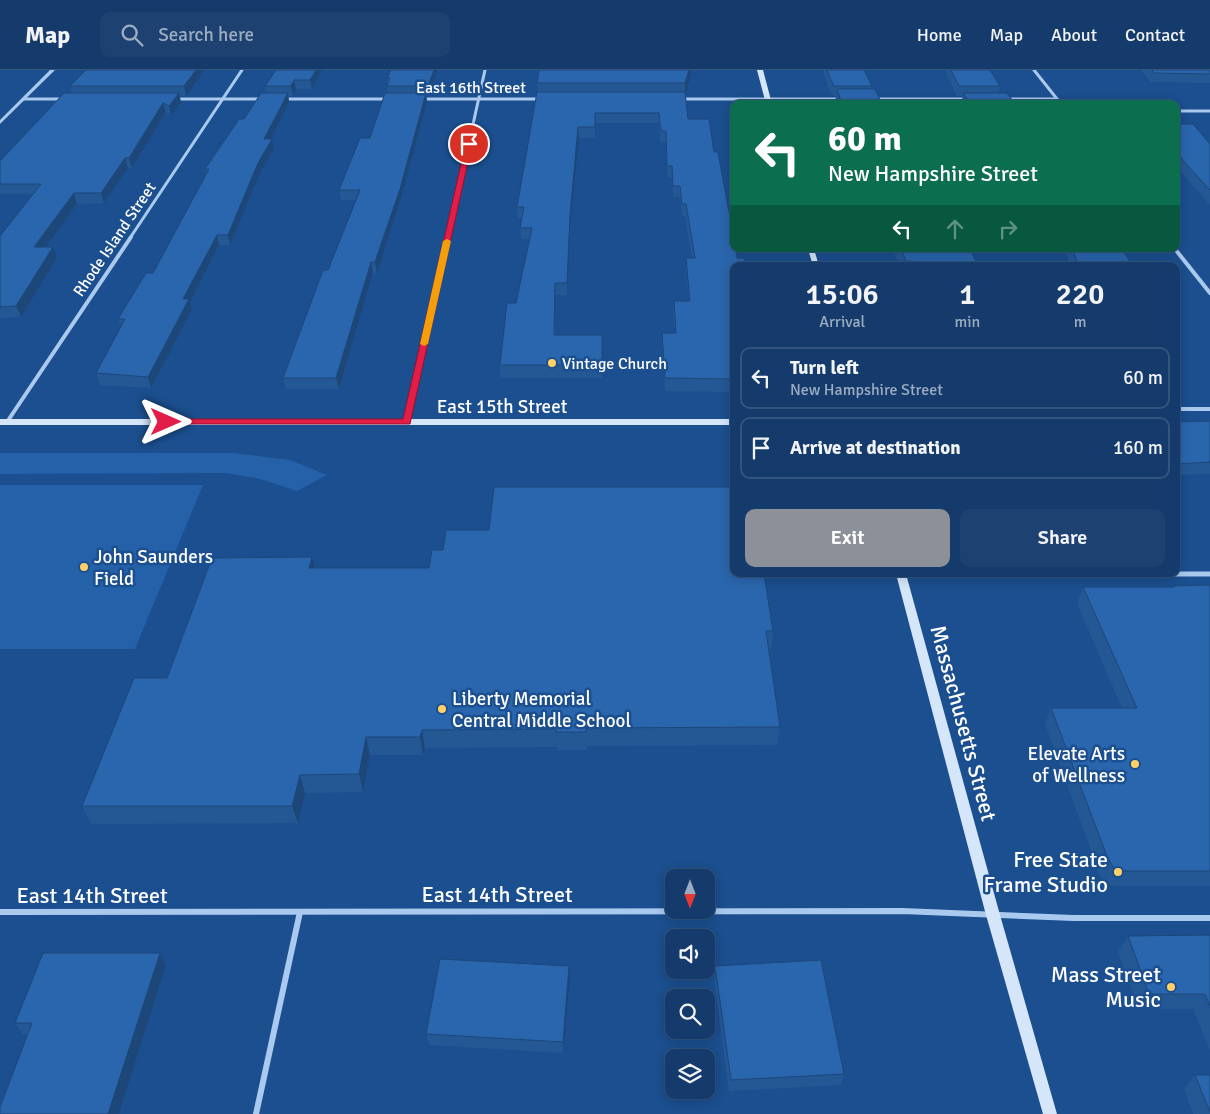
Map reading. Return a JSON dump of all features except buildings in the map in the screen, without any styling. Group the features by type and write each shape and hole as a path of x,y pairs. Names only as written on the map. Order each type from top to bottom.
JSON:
{"main road":[{"path":"760,70 769,100"},
{"name":"East 15th Street","path":"4,422 730,422"},
{"name":"Massachusetts Street","path":"902,577 1050,1114"}],"street":[{"path":"0,123 53,70"},
{"name":"Rhode Island Street","path":"4,422 242,70"},
{"path":"407,422 485,70"},
{"path":"1034,70 1057,99"},
{"path":"166,99 271,98"},
{"name":"East 16th Street","path":"281,98 396,98"},
{"name":"East 16th Street","path":"415,98 543,99"},
{"path":"24,99 70,99"},
{"path":"676,99 730,100"},
{"path":"806,100 842,99"},
{"path":"872,99 972,99"},
{"path":"1002,99 1057,99"},
{"path":"1180,111 1210,111"},
{"path":"1177,252 1210,293"},
{"path":"1180,409 1210,409"},
{"path":"1180,574 1210,574"},
{"name":"East 14th Street","path":"0,912 902,911 994,915 1210,918"},
{"path":"256,1114 300,912"}],"shaded area":[{"path":"0,453 234,453 290,460 327,475 297,491 260,479 226,473 0,474"},
{"name":"John Saunders Field","path":"0,485 203,485 135,649 0,649"}],"slow traffic":[{"path":"424,344 447,241"}],"place":[{"name":"Vintage Church","path":"552,363"},
{"name":"John Saunders Field","path":"84,567"},
{"name":"Liberty Memorial Central Middle School","path":"442,709"},
{"name":"Elevate Arts of Wellness","path":"1135,764"},
{"name":"Free State Frame Studio","path":"1118,872"},
{"name":"Mass Street Music","path":"1171,987"}],"route":[{"path":"166,422 407,422 469,144"}]}
